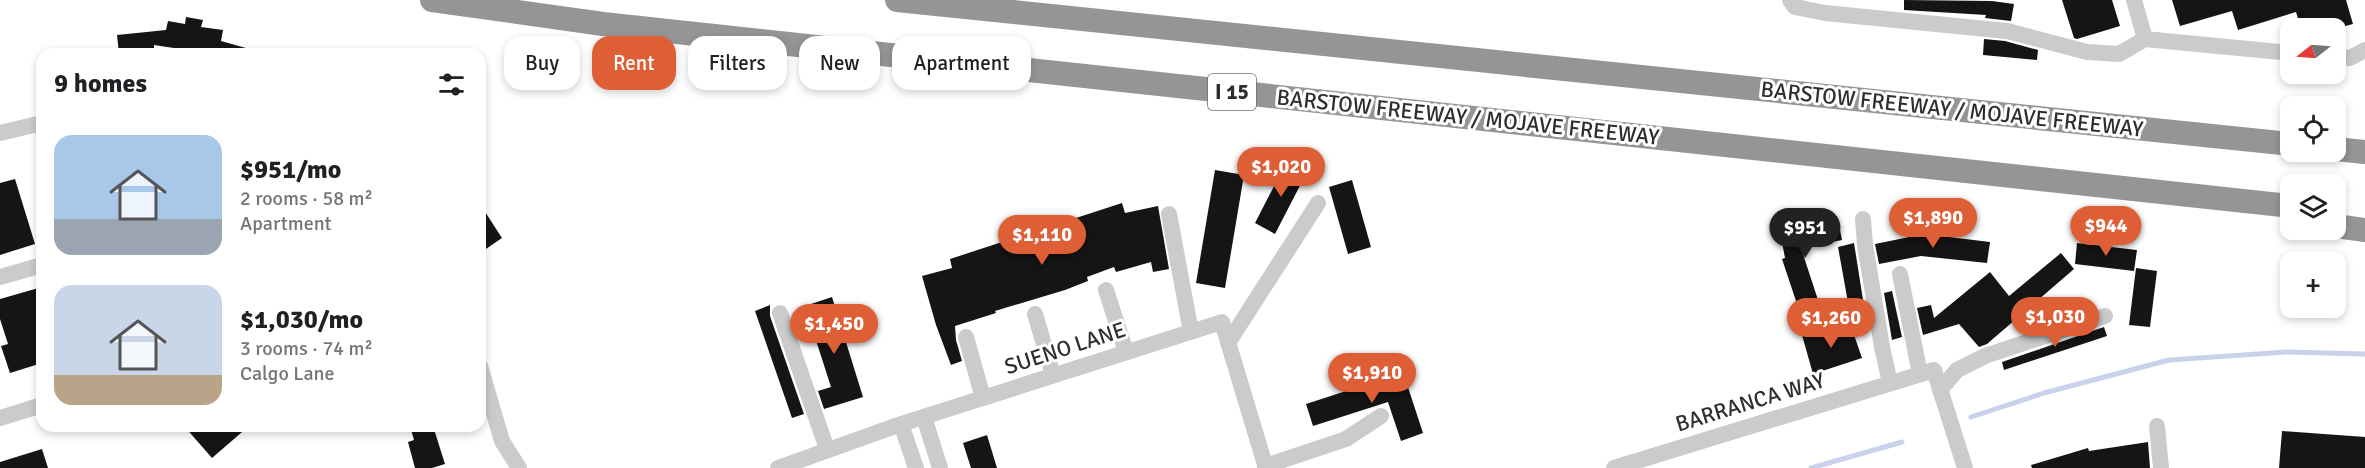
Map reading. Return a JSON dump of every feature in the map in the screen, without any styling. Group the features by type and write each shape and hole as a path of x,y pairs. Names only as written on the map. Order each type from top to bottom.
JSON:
{"highway":[{"name":"BARSTOW FREEWAY / MOJAVE FREEWAY","path":"432,0 615,26 2280,205"},
{"name":"BARSTOW FREEWAY / MOJAVE FREEWAY","path":"897,0 2280,142"},
{"path":"2346,140 2365,139"},
{"path":"2346,150 2365,152"},
{"path":"2032,178 2280,216"},
{"path":"2346,212 2365,214"},
{"path":"2346,227 2365,230"}],"street":[{"path":"1790,0 1795,8 2007,31 2087,52 2119,54 2145,39 2280,52"},
{"path":"2134,0 2145,39"},
{"path":"2346,58 2365,50"},
{"path":"0,134 36,125"},
{"path":"1228,343 1318,202"},
{"path":"1168,213 1191,332"},
{"path":"1863,219 1865,245 1890,383"},
{"path":"0,278 36,267"},
{"path":"1900,274 1927,372 1940,390 1965,468"},
{"path":"1106,290 1126,352"},
{"path":"780,313 827,449"},
{"path":"1035,314 1053,375"},
{"path":"1940,390 1957,369 1984,356 2105,316"},
{"name":"SUENO LANE","path":"778,468 901,424 1222,322 1266,467"},
{"path":"966,337 983,398"},
{"name":"BARRANCA WAY","path":"1614,468 1927,372"},
{"path":"486,386 502,441 519,468"},
{"path":"0,418 36,407"},
{"path":"1266,467 1346,439 1381,416"},
{"path":"924,417 940,468"},
{"path":"901,424 916,468"},
{"path":"2157,426 2161,468"}],"building":[{"path":"1904,0 1992,1 2014,4 2011,21 1985,18 1986,15 1904,10"},
{"path":"2062,0 2112,0 2120,26 2074,38"},
{"path":"2172,0 2346,0 2353,24 2346,26 2346,18 2298,18 2296,12 2238,30 2232,11 2180,26"},
{"path":"186,17 203,20 201,27 223,30 221,41 246,48 174,48 154,45 154,48 118,48 117,35 166,30 168,21 185,24"},
{"path":"1984,39 2005,41 2038,50 2037,60 1983,55"},
{"path":"1287,161 1307,172 1275,234 1255,223"},
{"path":"1215,170 1244,175 1225,288 1196,283"},
{"path":"15,179 35,244 0,255 0,183"},
{"path":"1352,180 1371,247 1348,254 1329,187"},
{"path":"1122,203 1125,213 1158,206 1169,269 1153,272 1151,262 1116,272 1114,267 1087,277 1088,281 1065,290 995,311 996,313 955,326 962,361 951,365 936,325 922,276 952,268 950,259"},
{"path":"486,213 502,238 486,249"},
{"path":"1838,220 1842,240 1801,248 1820,306 1800,313 1782,259 1785,258 1780,231"},
{"path":"1924,234 1990,242 1987,263 1921,256 1879,264 1875,244"},
{"path":"1854,243 1864,306 1849,308 1838,247"},
{"path":"2077,243 2137,250 2134,271 2075,264"},
{"path":"2061,253 2074,269 1987,344 1979,347 1959,324 1923,335 1917,308 1931,305 1934,318 1990,272 2009,296"},
{"path":"2136,268 2157,271 2150,327 2129,325"},
{"path":"36,289 36,365 10,373 1,346 8,344 0,319 0,299"},
{"path":"1892,291 1902,337 1892,340 1884,293"},
{"path":"832,297 863,397 824,409 818,391 831,387 805,306"},
{"path":"770,305 770,316 804,414 792,418 755,311"},
{"path":"1851,326 1862,358 1813,374 1802,335 1817,330 1819,337"},
{"path":"2104,327 2107,336 2004,370 2002,362"},
{"path":"1402,369 1423,433 1401,441 1388,402 1313,426 1306,404 1380,380 1379,377"},
{"path":"2282,431 2365,437 2365,468 2279,468"},
{"path":"189,432 242,432 212,458"},
{"path":"412,432 435,432 445,464 432,468 415,468 408,442 414,440"},
{"path":"987,435 997,468 971,468 963,443"},
{"path":"2148,442 2150,468 2032,468 2031,465 2088,448 2089,451"},
{"path":"42,449 48,468 0,468 0,462"}],"waterway":[{"path":"1971,417 2044,393 2169,360 2287,352 2365,354"},
{"path":"1811,468 1902,442"}]}
